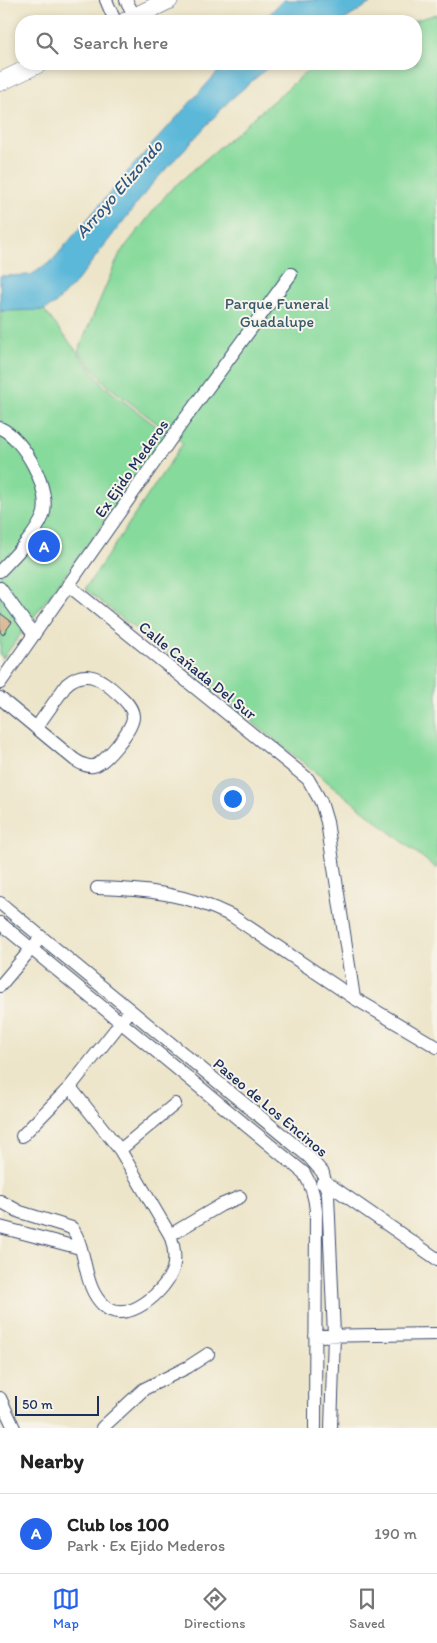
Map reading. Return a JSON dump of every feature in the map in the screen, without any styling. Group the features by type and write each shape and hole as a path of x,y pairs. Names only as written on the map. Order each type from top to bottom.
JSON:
{"street":[{"path":"106,0 112,15"},
{"path":"126,0 130,15"},
{"path":"139,15 169,0"},
{"path":"0,82 25,70"},
{"name":"Ex Ejido Mederos","path":"0,683 291,274"},
{"path":"0,428 9,432 25,448 38,475 45,507 38,524 0,571"},
{"name":"Calle Cañada Del Sur","path":"68,585 308,779 321,802 327,822 354,998"},
{"path":"0,588 34,635"},
{"path":"0,698 36,728 75,760 93,766 109,755 131,727 133,718 130,706 105,682 86,676 73,679 67,684 36,728"},
{"path":"97,888 155,890 213,906 232,916 354,998 437,1046"},
{"name":"Paseo de Los Encinos","path":"0,904 309,1157 323,1173 326,1183 334,1335 331,1428"},
{"name":"Paseo de Los Encinos","path":"0,923 304,1174 310,1182 316,1211 315,1428"},
{"path":"0,986 41,937"},
{"path":"22,1136 70,1087 131,1010"},
{"path":"0,1201 20,1212 72,1228 97,1297 111,1311 120,1312 132,1309 155,1296 168,1281 173,1267 175,1250 170,1235 120,1150 70,1087"},
{"path":"120,1150 175,1104"},
{"path":"310,1182 326,1183 437,1258"},
{"path":"170,1235 221,1204 240,1197"},
{"path":"0,1227 80,1248"},
{"path":"315,1336 437,1334"},
{"path":"102,1428 144,1389 188,1367 208,1354"},
{"path":"0,1398 14,1428"}],"green space":[{"name":"Parque Funeral Guadalupe","path":"437,14 437,869 85,589 183,443 108,386 78,351 120,253 170,190 309,70 422,70 422,18"},
{"path":"44,310 105,387 169,436 3,658 0,655 0,311"}],"water":[{"path":"283,0 375,0 352,15 269,15"},
{"name":"Arroyo Elizondo","path":"220,70 265,70 230,100 152,184 77,281 55,304 44,310 0,311 0,276 31,275 52,261 130,169"}],"building":[{"path":"0,613 12,622 3,635 0,632"}],"place":[{"name":"Club los 100","path":"44,546"}]}
